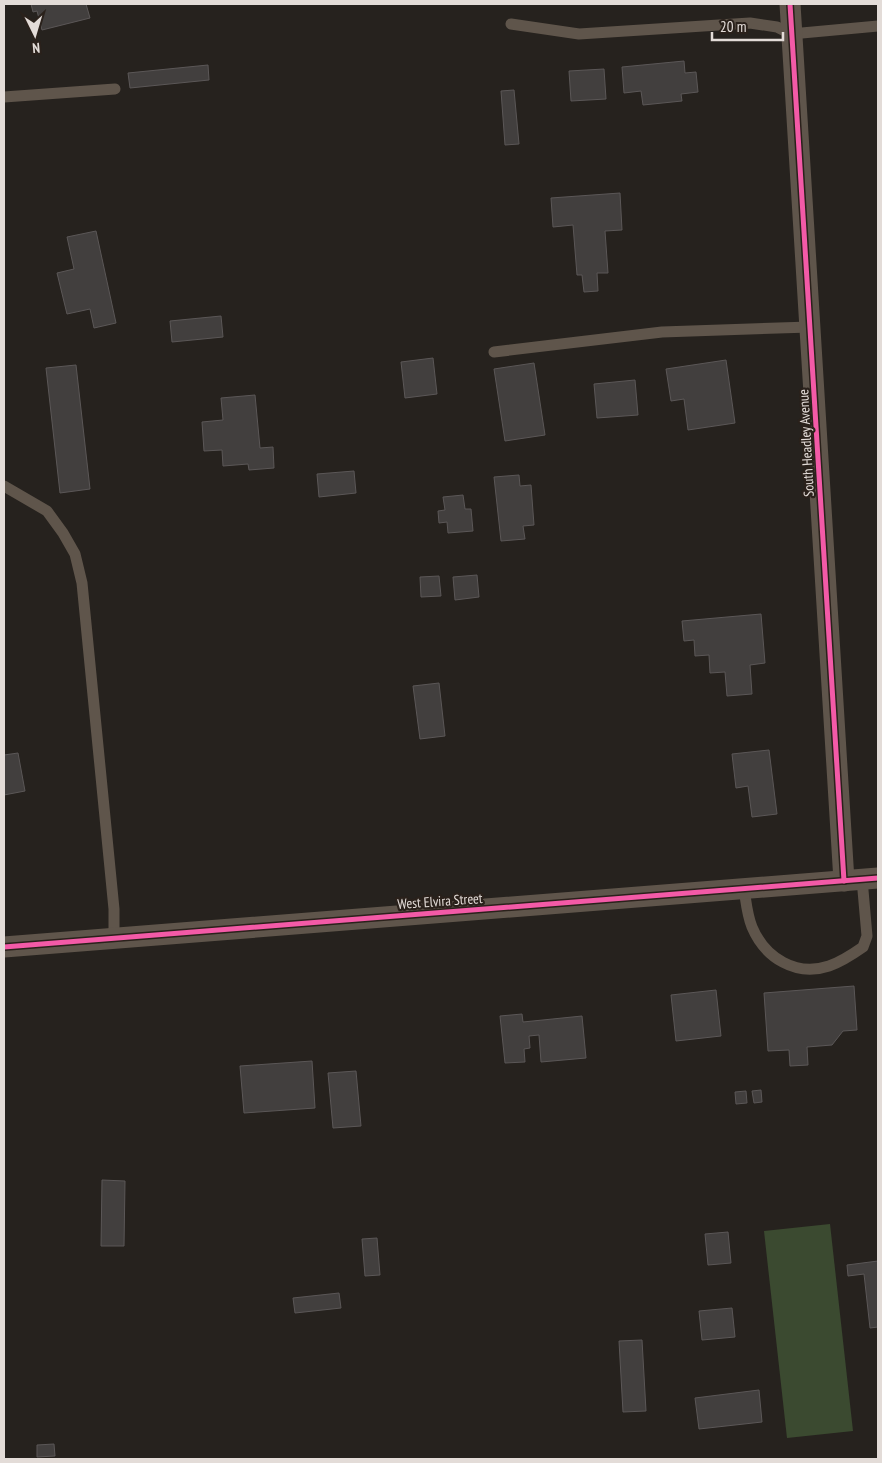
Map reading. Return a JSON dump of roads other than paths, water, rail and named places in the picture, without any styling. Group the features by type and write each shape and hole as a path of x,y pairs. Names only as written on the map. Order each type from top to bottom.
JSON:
{"street":[{"name":"South Headley Avenue","path":"790,4 810,327 862,880"},
{"name":"West Elvira Street","path":"4,947 862,880"}],"lane":[{"path":"511,24 579,34 750,23 777,27 792,34 878,26"},
{"path":"4,97 115,89"},
{"path":"494,352 662,332 810,327"},
{"path":"4,486 47,511 63,533 75,554 78,565 82,583 95,704 114,908 114,938"},
{"path":"744,889 751,925 760,944 774,958 790,967 809,970 830,966 863,947 867,936 862,880"}]}
